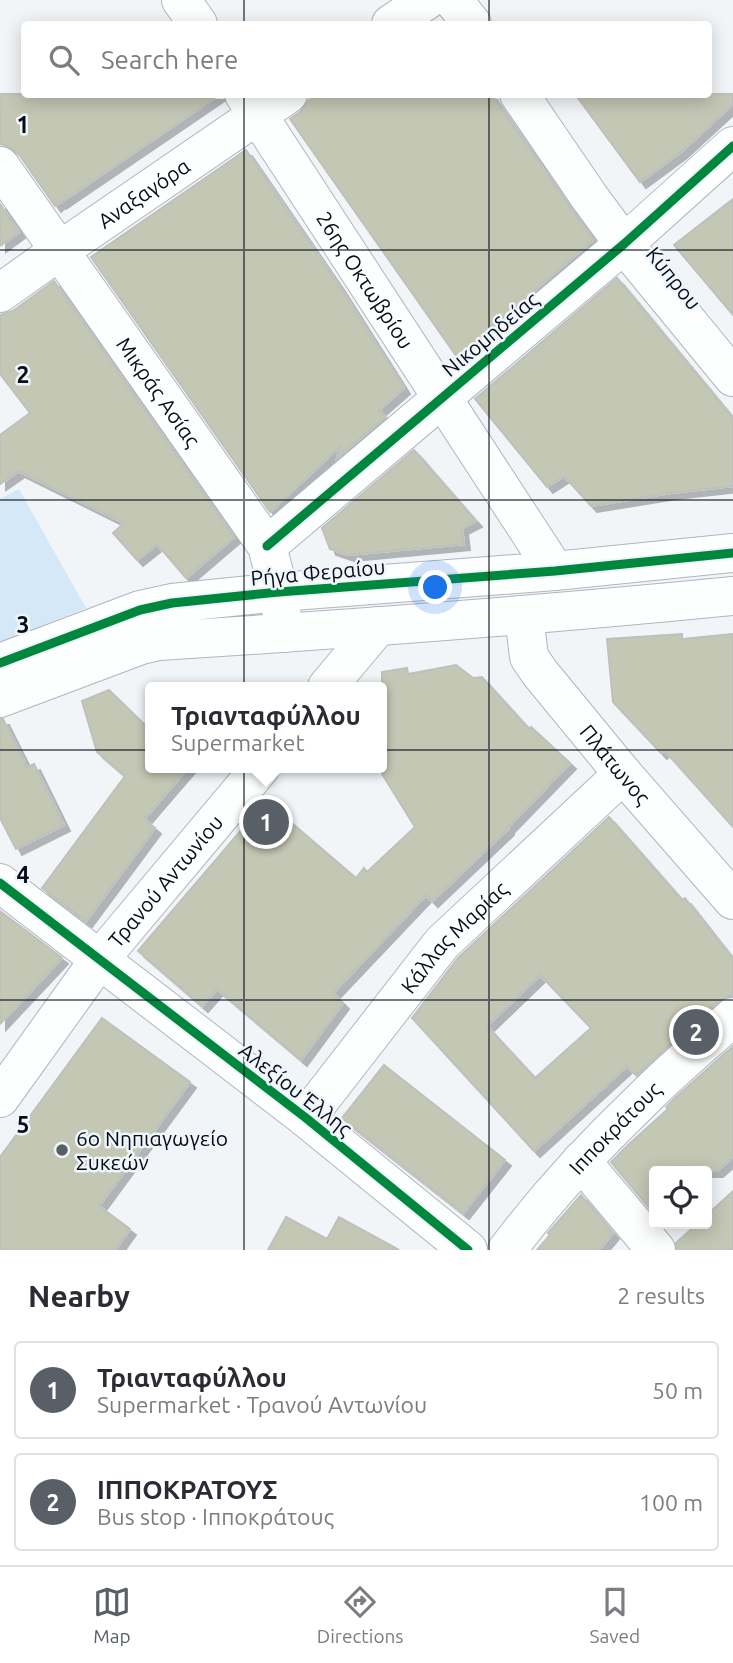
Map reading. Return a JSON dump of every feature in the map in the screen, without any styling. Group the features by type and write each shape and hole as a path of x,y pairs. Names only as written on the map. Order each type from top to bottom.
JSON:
{"street":[{"path":"181,0 196,21"},
{"path":"396,21 427,0"},
{"path":"453,0 470,21"},
{"name":"Κύπρου","path":"522,98 624,244 733,377"},
{"name":"Αναξαγόρα","path":"0,293 263,101"},
{"name":"26ης Οκτωβρίου","path":"263,101 442,398 555,571"},
{"name":"Νικομηδείας","path":"267,546 624,244 733,146"},
{"name":"Μικράς Ασίας","path":"0,166 267,546 279,593 284,633"},
{"name":"Ρήγα Φεραίου","path":"0,663 153,606 194,600 555,571 733,553"},
{"path":"0,698 152,642 524,615 733,596"},
{"name":"Πλάτωνος","path":"524,615 529,657 540,673 623,774 733,900"},
{"path":"331,682 378,626"},
{"name":"Τρανού Αντωνίου","path":"0,1098 99,960 256,773"},
{"name":"Κάλλας Μαρίας","path":"306,1118 442,943 623,774"},
{"name":"Αλεξίου Έλλης","path":"0,883 306,1118 468,1250"},
{"name":"Ιπποκράτους","path":"507,1250 581,1161 638,1103 733,1017"},
{"path":"581,1161 656,1250"}],"shaded area":[{"path":"19,489 86,608 0,642 0,499"}],"building":[{"path":"0,94 21,94 21,98 214,98 55,206 18,153 0,144"},
{"path":"712,94 733,94 733,104 681,152 640,182 578,98 712,98"},
{"path":"312,98 494,98 593,240 457,357 290,119 300,112"},
{"path":"246,150 338,284 404,388 379,410 385,417 337,458 340,446 270,512 91,257"},
{"path":"733,199 733,315 674,245"},
{"path":"0,204 19,232 0,246"},
{"path":"617,278 733,418 733,486 591,506 564,476 547,487 475,399"},
{"path":"54,281 234,537 186,578 157,544 137,560 113,533 124,523 19,471 0,484 0,435 30,413 0,374 0,315 13,311"},
{"path":"414,450 476,521 462,528 464,544 348,555 330,549 322,528"},
{"path":"682,634 682,639 733,634 733,827 664,750 661,753 613,702 607,639"},
{"path":"456,665 473,678 482,677 529,729 531,727 570,763 508,829 432,901 426,895 333,993 343,1003 301,1060 217,989 202,1006 138,951 266,801 356,878 364,868 367,872 415,827 382,774 387,773 387,682 382,682 382,672 407,668 408,674"},
{"path":"109,690 145,725 145,773 184,773 144,819 155,828 86,921 42,888 125,776 97,752 82,701"},
{"path":"0,719 3,719 27,767 34,764 64,825 16,849 0,818"},
{"path":"609,817 682,900 685,898 733,959 733,996 718,1001 636,1075 627,1066 534,1151 412,1018 458,958","holes":["540,975 591,1028 535,1078 487,1026"]},
{"path":"0,911 62,958 0,1024"},
{"path":"102,1018 190,1082 99,1206 130,1229 115,1250 0,1250 0,1157"},
{"path":"733,1046 733,1157 717,1171 712,1171 712,1166 649,1166 649,1208 611,1162 668,1109 666,1107"},
{"path":"384,1065 505,1160 463,1213 342,1118"},
{"path":"733,1191 733,1250 677,1250 676,1243 691,1229 712,1229 712,1210"},
{"path":"581,1195 613,1233 599,1250 537,1250 550,1235 548,1233"},
{"path":"286,1217 327,1239 339,1217 399,1250 268,1250"}],"cycle path":[{"path":"267,546 624,244 733,146"},
{"path":"0,663 140,610 172,603 555,571 733,553"},
{"path":"0,883 306,1118 468,1250"}],"place":[{"name":"Τριανταφύλλου","path":"266,822"},
{"name":"ΙΠΠΟΚΡΑΤΟΥΣ","path":"696,1032"},
{"name":"6ο Νηπιαγωγείο Συκεών","path":"62,1150"}]}
